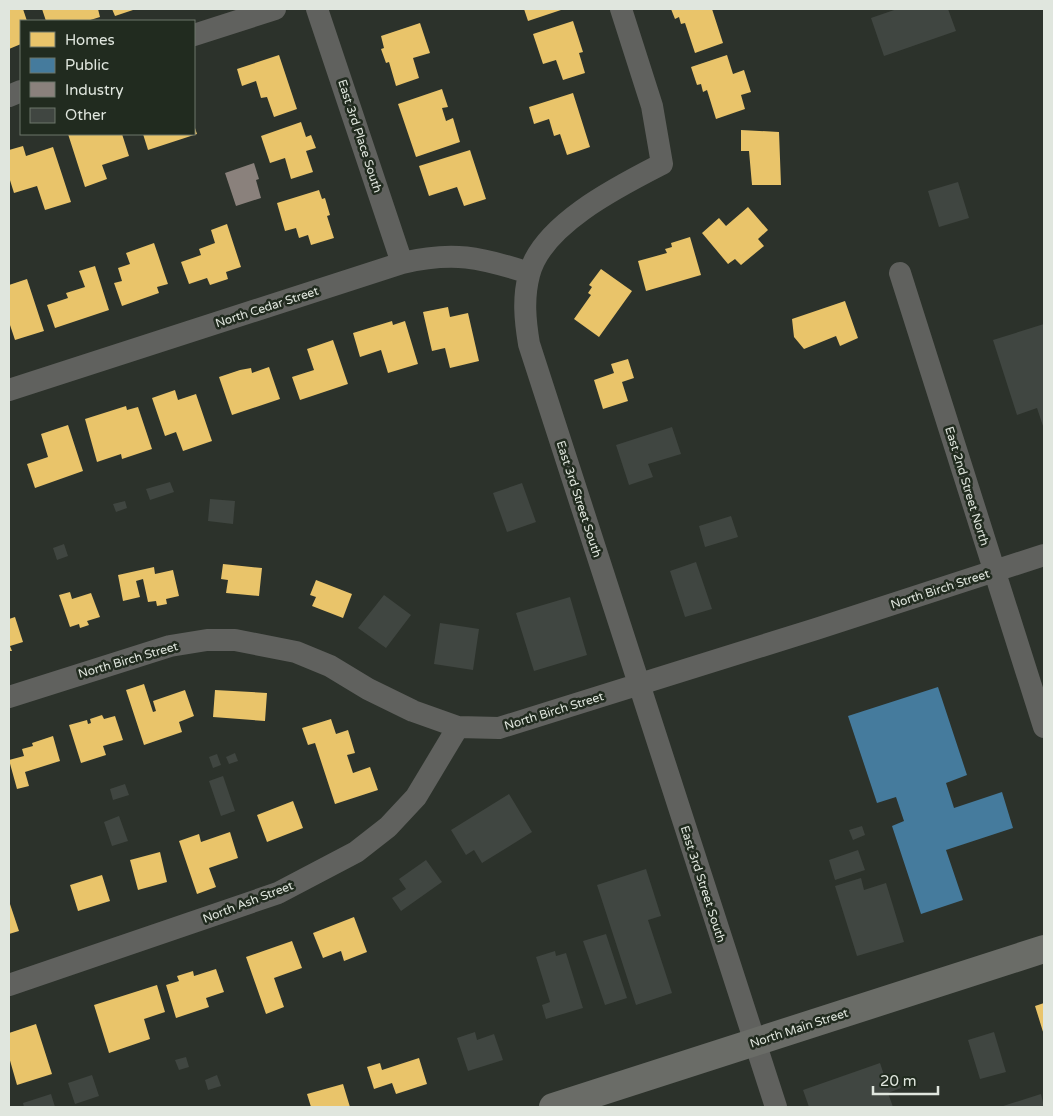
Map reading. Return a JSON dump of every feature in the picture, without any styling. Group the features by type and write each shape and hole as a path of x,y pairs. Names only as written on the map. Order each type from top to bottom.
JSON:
{"main road":[{"name":"North Main Street","path":"553,1107 1044,950"}],"street":[{"path":"195,35 275,9"},
{"name":"East 3rd Place South","path":"317,9 402,263"},
{"name":"East 3rd Street South","path":"621,9 652,106 662,164 622,184 562,228 545,244 529,273 525,317 529,344 638,686 776,1107"},
{"name":"North Cedar Street","path":"9,390 402,263 440,256 474,257 529,273"},
{"name":"East 2nd Street North","path":"900,273 1044,727"},
{"name":"North Birch Street","path":"9,697 170,646 207,640 235,640 296,652 330,666 368,690 413,711 458,727 499,728 638,686 1044,555"},
{"name":"North Ash Street","path":"9,985 278,893 356,852 388,828 416,797 458,727"}],"building: Homes":[{"path":"9,9 23,9 27,20 20,20 20,44 9,49"},
{"path":"42,9 98,9 100,17 90,20 46,20"},
{"path":"112,9 136,9 115,16"},
{"path":"524,9 564,9 528,21"},
{"path":"671,9 712,9 723,43 695,53 685,23 681,24 679,17 675,19"},
{"path":"573,21 583,52 579,53 585,73 563,80 556,60 543,64 533,34"},
{"path":"420,23 430,53 413,58 419,78 396,86 389,62 386,63 381,49 384,48 381,36"},
{"path":"279,55 297,109 274,117 267,97 261,98 256,81 242,86 237,69"},
{"path":"727,55 733,74 744,70 751,92 741,95 745,109 716,119 707,90 703,92 701,84 697,85 691,67"},
{"path":"442,89 448,107 442,108 446,121 453,118 460,142 416,157 398,104"},
{"path":"573,93 590,147 567,155 560,134 554,136 549,119 534,124 529,107"},
{"path":"301,122 306,137 311,135 316,148 306,151 313,172 291,179 285,158 270,163 261,136"},
{"path":"741,130 779,132 781,185 752,185 749,151 741,151"},
{"path":"68,135 122,135 129,156 102,165 107,179 85,187"},
{"path":"143,135 194,135 148,150"},
{"path":"23,146 26,156 53,147 71,202 45,210 37,186 14,193 9,177 9,150"},
{"path":"470,150 486,199 464,206 457,187 429,196 419,166"},
{"path":"319,190 322,199 325,198 330,215 327,216 334,238 311,245 308,235 299,238 296,228 285,231 277,203"},
{"path":"748,207 768,230 758,239 764,246 741,265 735,259 728,264 702,233 719,218 726,226"},
{"path":"227,224 241,267 226,272 228,279 210,285 207,278 189,284 181,262 201,255 199,249 215,243 211,230"},
{"path":"690,237 701,275 646,291 638,261 667,253 665,249 672,247 671,243"},
{"path":"154,243 168,284 157,287 159,293 122,306 114,283 122,281 118,268 130,264 126,253"},
{"path":"95,266 109,310 55,328 47,305 68,298 66,293 85,287 79,271"},
{"path":"601,269 632,291 599,337 574,319 591,295 588,293 592,287 589,285"},
{"path":"27,279 44,331 15,340 9,322 9,285"},
{"path":"845,301 858,338 840,346 836,336 804,349 794,337 792,319"},
{"path":"448,307 450,317 468,313 479,361 450,368 445,348 432,351 423,312"},
{"path":"392,321 393,325 405,321 418,364 388,373 381,350 360,357 353,333"},
{"path":"333,340 348,384 300,400 292,377 314,370 307,349"},
{"path":"628,359 634,378 622,382 628,401 603,409 594,380 614,373 611,364"},
{"path":"269,367 280,399 232,415 219,377 240,370 251,368 252,373"},
{"path":"175,390 178,400 196,394 212,441 183,451 176,432 165,436 152,398"},
{"path":"126,406 127,410 138,407 152,449 122,459 121,454 97,462 85,419"},
{"path":"68,425 83,471 35,488 27,464 48,457 41,434"},
{"path":"223,564 262,568 259,596 226,593 228,580 221,579"},
{"path":"154,567 155,574 173,570 179,596 166,599 167,604 157,606 156,601 148,602 143,579 136,581 140,597 123,601 118,575"},
{"path":"316,580 352,594 343,618 312,606 316,597 310,595"},
{"path":"70,592 72,599 91,593 100,617 87,621 89,625 80,628 79,624 70,627 59,595"},
{"path":"15,617 23,642 10,646 12,651 9,651 9,619"},
{"path":"144,684 153,712 156,711 153,701 185,690 194,716 179,722 182,732 144,745 126,690"},
{"path":"215,690 267,693 265,721 213,717"},
{"path":"102,715 104,719 115,716 123,740 103,746 106,755 81,763 69,725 87,720 88,724 91,723 90,719"},
{"path":"331,719 336,734 348,730 355,753 347,755 353,773 370,767 378,790 335,804 315,743 308,745 302,728"},
{"path":"53,736 60,761 25,772 29,786 17,789 9,760 24,756 22,749 33,746 32,743"},
{"path":"293,801 303,828 267,842 257,815"},
{"path":"230,832 238,858 209,868 216,887 197,894 179,841 199,834 201,842"},
{"path":"160,852 167,882 138,890 130,860"},
{"path":"102,875 110,901 78,911 70,885"},
{"path":"9,905 19,931 9,934"},
{"path":"354,917 367,952 344,961 341,951 323,958 313,933"},
{"path":"292,941 302,968 274,978 284,1007 266,1014 246,957"},
{"path":"216,969 224,992 206,998 209,1007 176,1018 166,985 179,981 177,976 193,971 194,976"},
{"path":"157,985 165,1012 144,1019 150,1039 109,1053 94,1005"},
{"path":"1044,1003 1044,1035 1035,1006"},
{"path":"36,1024 52,1074 17,1085 9,1057 9,1033"},
{"path":"419,1058 427,1084 396,1094 392,1083 374,1089 367,1067 380,1063 382,1070"},
{"path":"343,1084 350,1107 311,1107 307,1094"}],"building: Public":[{"path":"938,687 967,775 946,783 954,808 1002,792 1013,828 946,850 963,900 921,914 892,826 904,821 896,797 877,803 848,716"}],"building: Industry":[{"path":"254,163 259,179 256,180 261,198 236,206 225,173"}],"building: Other":[{"path":"897,9 948,9 956,31 884,56 871,18"},
{"path":"958,182 969,218 939,227 928,191"},
{"path":"1044,324 1044,429 1037,408 1017,415 993,340"},
{"path":"672,427 681,454 648,464 653,477 629,485 616,445"},
{"path":"170,482 174,492 150,500 146,489"},
{"path":"522,483 536,522 507,532 493,493"},
{"path":"210,499 235,501 233,524 208,521"},
{"path":"125,501 127,508 116,512 113,504"},
{"path":"731,516 738,537 705,547 699,526"},
{"path":"64,544 68,556 57,560 53,548"},
{"path":"696,562 712,609 685,617 670,571"},
{"path":"384,595 411,615 386,648 358,628"},
{"path":"570,597 587,655 534,671 516,613"},
{"path":"440,623 479,629 473,670 434,664"},
{"path":"235,753 238,761 229,764 226,757"},
{"path":"217,754 221,765 213,768 209,757"},
{"path":"223,776 235,811 221,816 209,781"},
{"path":"125,784 129,795 113,800 110,789"},
{"path":"509,794 532,832 482,863 474,850 466,855 451,830"},
{"path":"119,816 128,841 112,846 104,822"},
{"path":"862,826 865,835 853,840 849,830"},
{"path":"858,850 865,870 835,880 829,860"},
{"path":"426,860 442,882 401,911 392,898 406,889 399,879"},
{"path":"646,869 661,916 648,920 672,993 636,1005 597,885"},
{"path":"861,878 864,890 886,883 904,942 857,956 835,886"},
{"path":"606,934 627,998 605,1005 583,941"},
{"path":"555,951 556,956 566,953 583,1008 546,1019 542,1005 550,1002 536,957"},
{"path":"475,1032 477,1040 494,1034 503,1060 468,1071 457,1038"},
{"path":"994,1032 1006,1072 980,1079 968,1040"},
{"path":"186,1057 189,1067 179,1070 175,1060"},
{"path":"880,1063 885,1078 896,1074 901,1088 888,1093 893,1107 809,1107 803,1090"},
{"path":"92,1075 99,1096 75,1104 68,1083"},
{"path":"217,1075 221,1086 208,1090 205,1080"},
{"path":"51,1094 55,1107 24,1107 23,1103"},
{"path":"1041,1094 1044,1107 1000,1107"}]}
